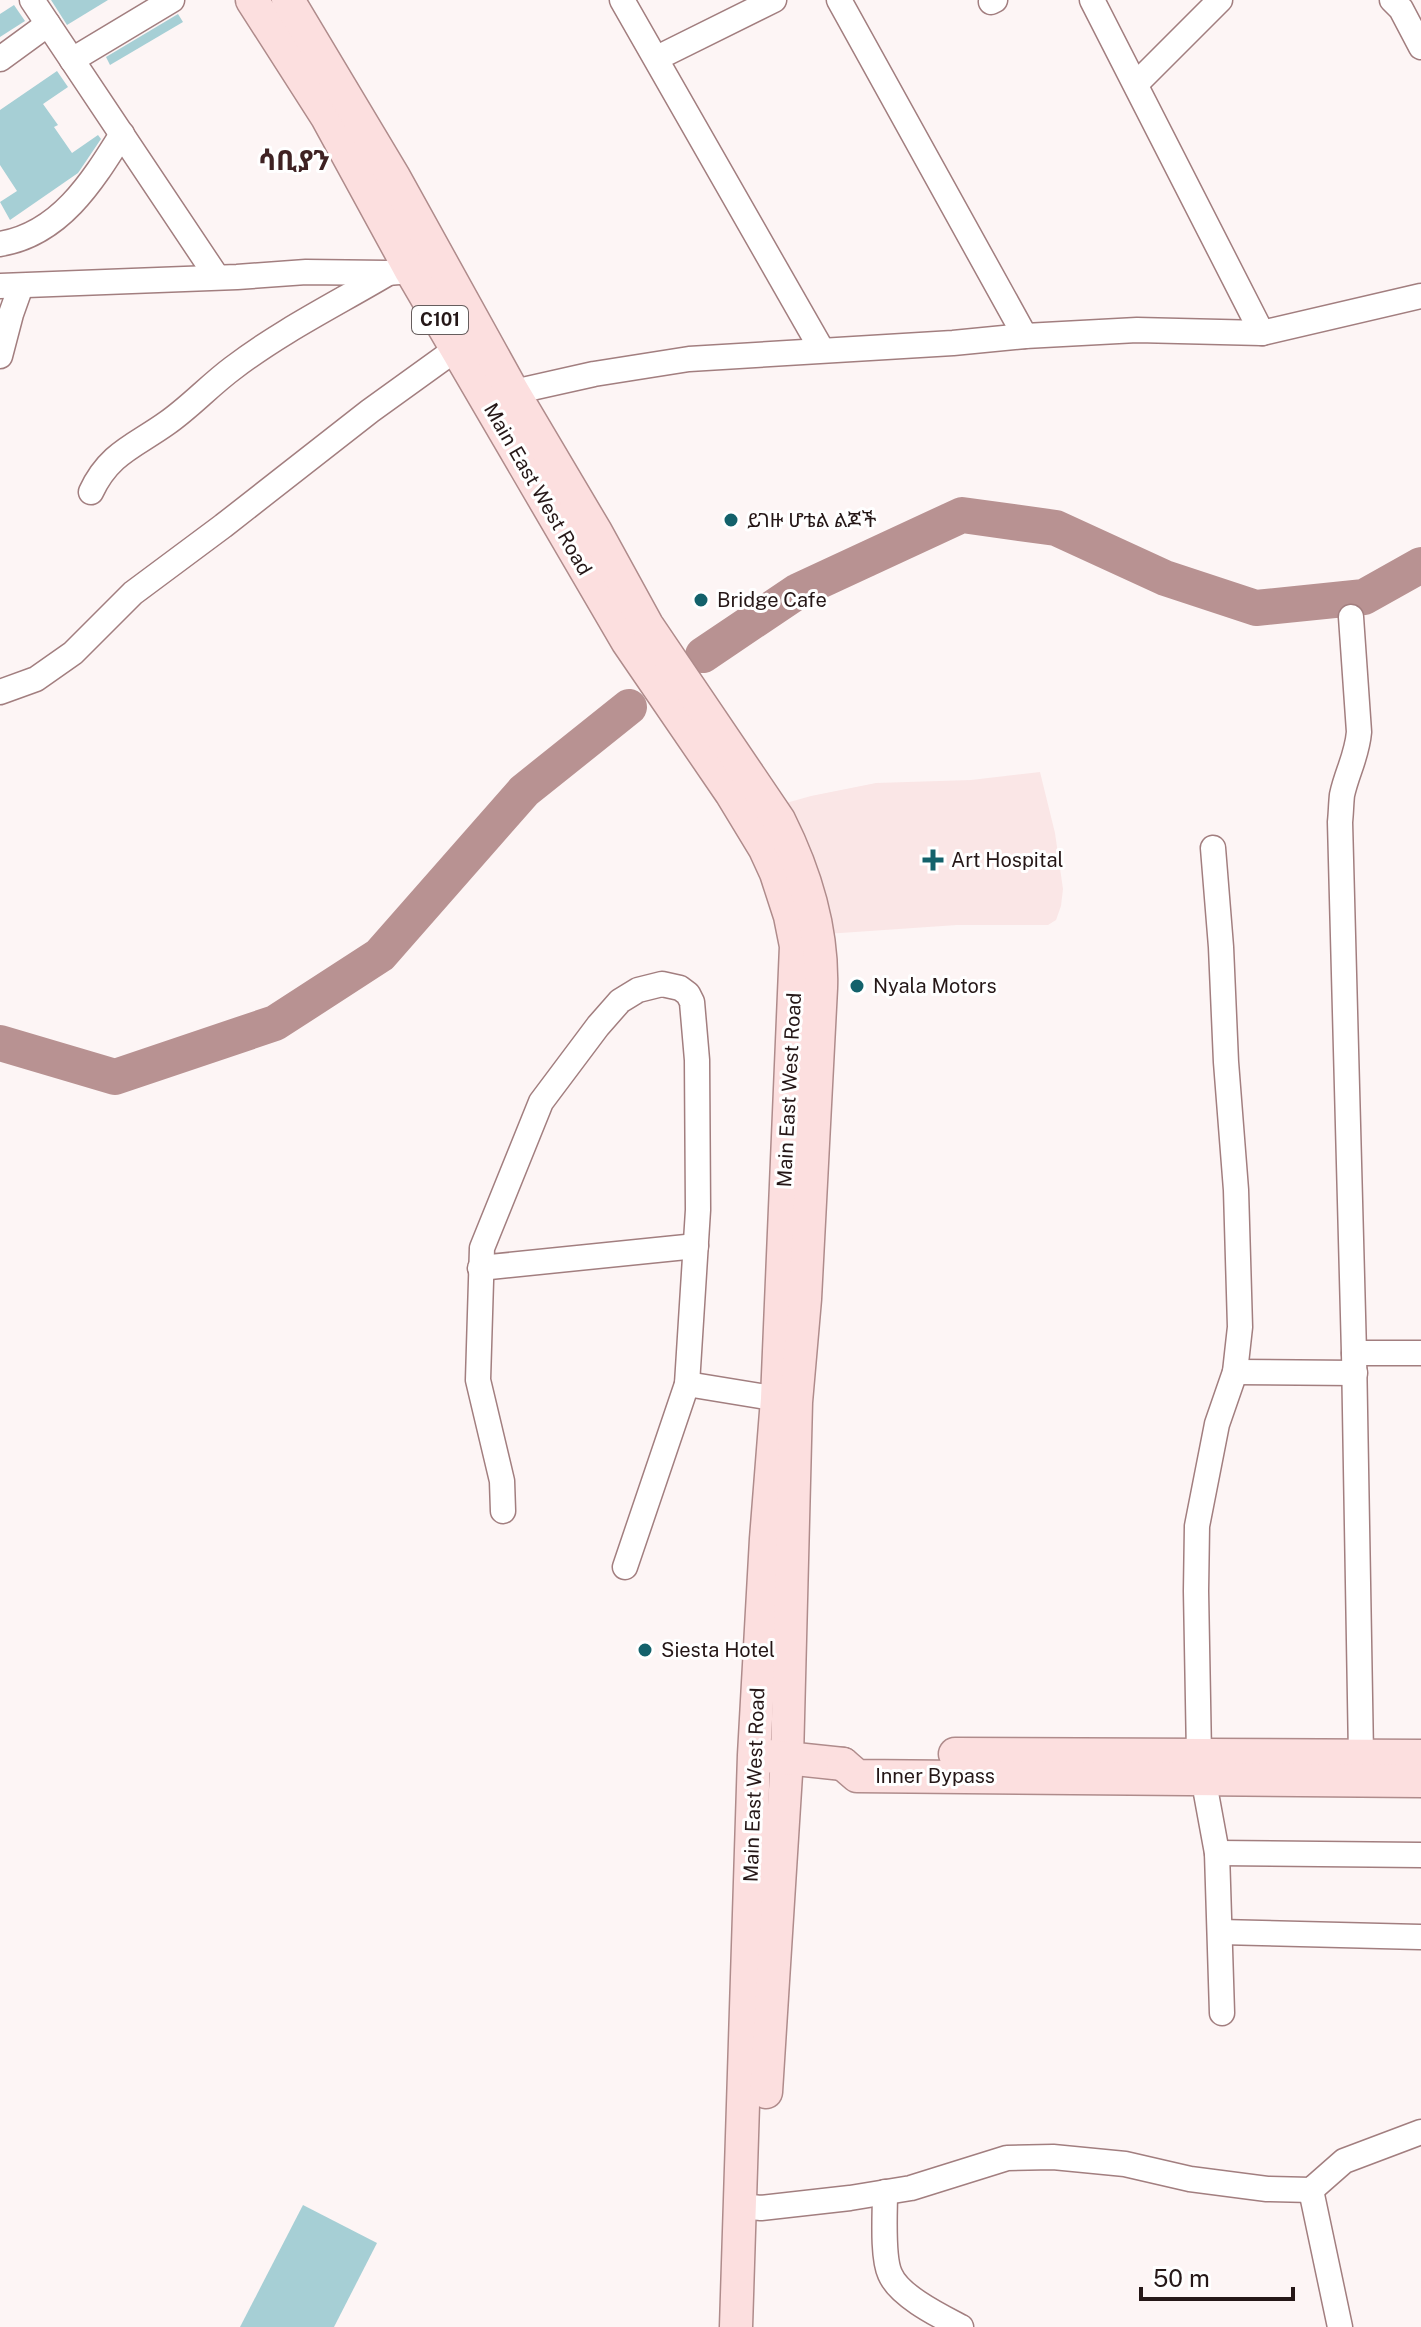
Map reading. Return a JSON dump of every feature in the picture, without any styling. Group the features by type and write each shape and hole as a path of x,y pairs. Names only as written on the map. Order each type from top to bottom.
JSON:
{"main road":[{"name":"Main East West Road","path":"252,0 327,117 399,272 456,349 499,395"},
{"name":"Main East West Road","path":"288,0 394,177 499,395 637,633 741,786 779,820 795,852 813,908 822,962 807,988 779,1541 754,1755 751,2207 756,2327"},
{"name":"Main East West Road","path":"736,2327 765,2107 787,1758 779,1541"},
{"name":"Inner Bypass","path":"754,1755 843,1764 857,1776 1201,1767 1361,1755 1421,1756"},
{"name":"Inner Bypass","path":"1201,1767 1421,1781"}],"street":[{"path":"32,0 217,277"},
{"path":"72,60 172,0"},
{"path":"622,0 822,350"},
{"path":"657,58 774,0"},
{"path":"839,0 1025,336"},
{"path":"1092,0 1262,333"},
{"path":"1136,84 1220,0"},
{"path":"1401,3 1421,47"},
{"path":"0,59 48,24"},
{"path":"0,244 17,242 54,222 89,186 122,134"},
{"path":"0,356 11,314 11,286 306,272 399,272"},
{"path":"91,492 97,478 111,461 166,424 233,368 278,336 399,272"},
{"path":"499,395 594,374 689,359 1137,330 1262,333 1420,299"},
{"path":"0,692 36,679 63,661 133,593 456,349"},
{"path":"1351,617 1358,751 1342,795 1340,822 1361,1755"},
{"path":"1213,848 1236,1190 1240,1327 1235,1372 1217,1424 1197,1526 1201,1767 1217,1853 1222,2013"},
{"path":"503,1511 502,1481 478,1380 482,1248 541,1102 598,1026 620,1001 638,990 662,984 680,988 692,1002 697,1060 696,1246 687,1384 625,1567"},
{"path":"480,1268 696,1246"},
{"path":"1235,1372 1354,1363 1421,1353"},
{"path":"687,1384 786,1400"},
{"path":"1217,1853 1421,1855"},
{"path":"1220,1932 1420,1937"},
{"path":"751,2207 911,2188 1007,2158 1053,2157 1125,2164 1190,2179 1267,2189 1311,2190 1344,2161 1421,2132"},
{"path":"1311,2190 1340,2327"},
{"path":"885,2192 886,2265 891,2279 910,2296 961,2327"}],"shaded area":[{"name":"Art Hospital","path":"1040,772 1055,833 1063,889 1056,920 1048,925 957,925 826,934 779,805 876,783 971,780"}],"building":[{"path":"51,0 108,0 67,25"},
{"path":"14,5 25,21 0,37 0,14"},
{"path":"178,14 183,22 110,65 106,57"},
{"path":"57,71 68,87 43,104 58,125 54,127 72,153 98,135 101,139 78,173 10,220 0,202 17,191 0,165 0,110"},
{"path":"303,2205 377,2243 334,2327 240,2327"}],"waterway":[{"path":"703,655 798,591 962,515 1056,528 1165,578 1256,608 1364,597 1421,565"},
{"path":"0,1043 115,1077 275,1023 380,955 524,791 629,707"}],"place":[{"name":"ይገዙ ሆቴል ልጆች","path":"731,520"},
{"name":"Bridge Cafe","path":"701,600"},
{"name":"Art Hospital","path":"933,860"},
{"name":"Nyala Motors","path":"857,986"},
{"name":"Siesta Hotel","path":"645,1650"}],"district":[{"name":"ሳቢያን","path":"294,160"}]}
